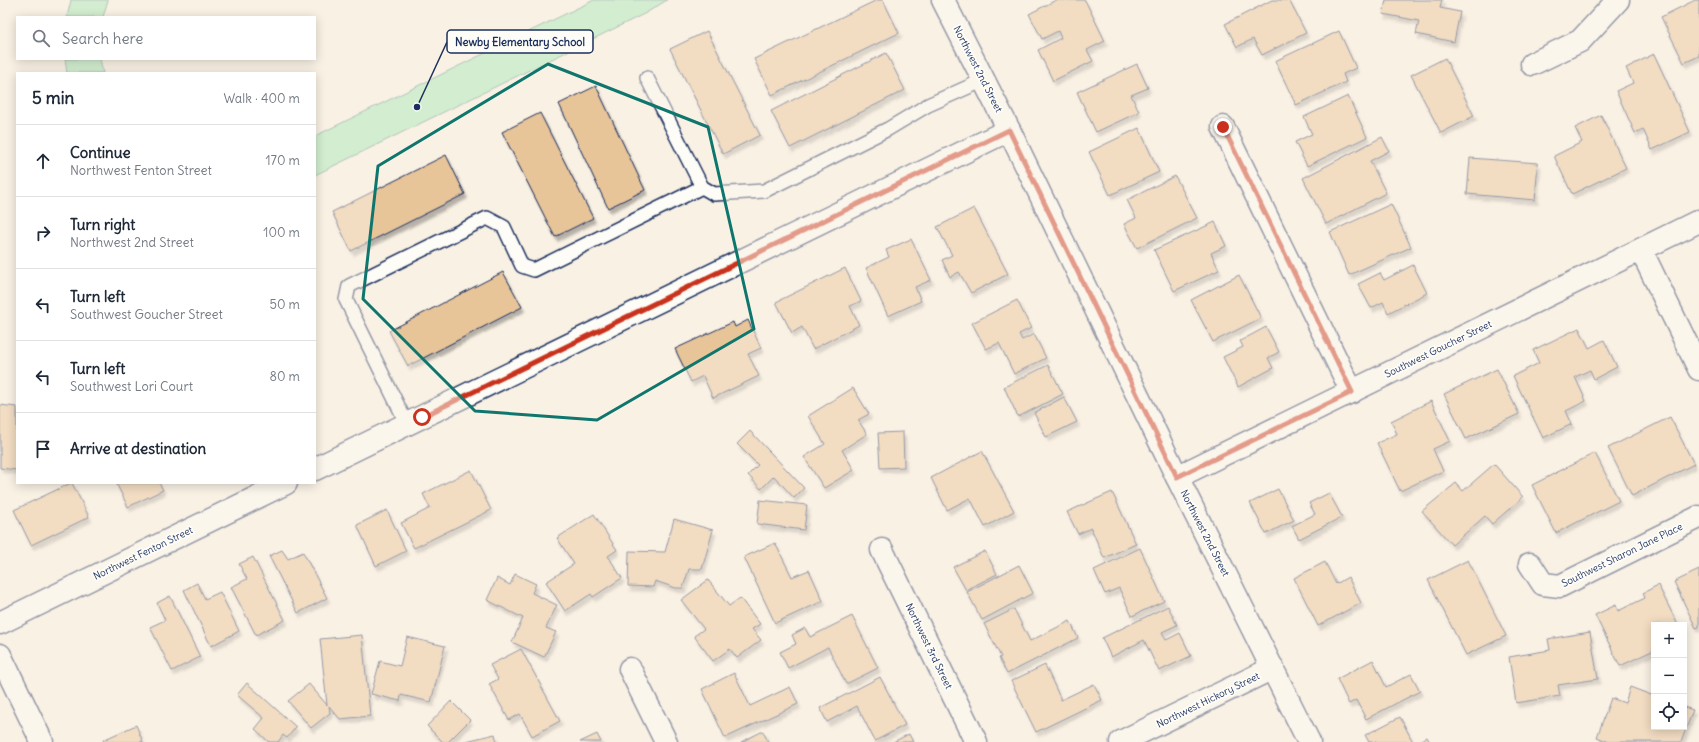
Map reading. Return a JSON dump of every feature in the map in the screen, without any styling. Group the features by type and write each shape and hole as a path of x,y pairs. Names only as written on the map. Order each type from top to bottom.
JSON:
{"street":[{"name":"Northwest 2nd Street","path":"943,0 1009,130 1177,477 1309,742"},
{"path":"1532,64 1580,41 1618,0"},
{"path":"1223,127 1352,392"},
{"path":"316,469 1009,130"},
{"name":"Southwest Goucher Street","path":"1177,477 1699,221"},
{"path":"1641,250 1699,369"},
{"name":"Northwest Fenton Street","path":"0,623 283,484"},
{"name":"Southwest Sharon Jane Place","path":"1530,564 1543,584 1560,586 1699,517"},
{"name":"Northwest 3rd Street","path":"882,550 976,742"},
{"path":"0,656 42,742"},
{"name":"Northwest Hickory Street","path":"1121,742 1273,668"},
{"path":"630,669 666,742"}],"lane":[{"path":"647,78 702,187 714,194 764,191 888,129 928,105 984,80"},
{"path":"407,424 346,300 349,286 487,218 504,227 522,266 534,270 702,187"}],"highlighted area":[{"path":"548,64 708,127 754,329 597,420 475,411 363,299 378,166"}],"green space":[{"path":"71,0 108,0 103,16 67,16"},
{"path":"594,0 667,0 646,13 316,175 316,136"},
{"path":"65,60 100,60 103,72 67,72"}],"building":[{"path":"877,0 883,0 899,33 772,95 754,59"},
{"path":"1056,0 1085,0 1105,41 1087,50 1093,61 1053,81 1038,50 1061,38 1058,31 1042,39 1029,14"},
{"path":"1272,0 1289,0 1306,33 1262,55 1253,39 1237,47 1225,24"},
{"path":"1386,0 1442,0 1440,8 1460,12 1454,42 1416,34 1419,21 1383,14"},
{"path":"1695,0 1699,0 1699,56 1684,63 1661,17"},
{"path":"707,31 760,135 723,154 670,49"},
{"path":"1339,31 1356,68 1343,74 1346,82 1296,105 1275,61"},
{"path":"886,53 905,90 790,148 771,111"},
{"path":"1654,54 1690,132 1652,150 1643,129 1635,133 1616,91 1633,83 1626,68"},
{"path":"1445,58 1474,116 1441,133 1411,75"},
{"path":"1137,64 1148,88 1131,95 1139,112 1096,132 1077,92"},
{"path":"596,86 645,190 608,208 559,104"},
{"path":"1348,96 1367,137 1307,166 1295,142 1312,134 1304,117"},
{"path":"540,113 593,218 555,237 502,132"},
{"path":"1601,115 1626,168 1572,194 1554,156 1582,142 1575,128"},
{"path":"1139,128 1159,172 1110,195 1089,152"},
{"path":"1382,137 1389,151 1370,161 1386,193 1326,224 1303,178"},
{"path":"446,155 465,194 351,251 332,212"},
{"path":"1470,158 1538,163 1535,200 1467,194"},
{"path":"1175,176 1197,218 1137,248 1124,224 1136,218 1127,200"},
{"path":"1391,204 1411,247 1349,275 1330,232"},
{"path":"974,208 1008,274 971,293 959,272 950,277 942,260 952,255 937,227"},
{"path":"1215,222 1226,246 1211,253 1219,270 1174,291 1154,250"},
{"path":"911,239 931,280 915,287 921,301 888,316 866,268 889,257 886,250"},
{"path":"1413,265 1427,293 1388,313 1383,302 1371,308 1358,284 1380,273 1384,280"},
{"path":"845,268 861,301 850,306 859,325 813,349 802,327 792,333 776,302"},
{"path":"503,272 522,307 408,366 389,331"},
{"path":"1239,275 1261,318 1213,342 1191,300"},
{"path":"1017,300 1031,328 1019,334 1022,340 1034,334 1046,358 1014,374 999,343 986,349 972,323"},
{"path":"748,320 761,348 748,354 759,376 713,398 703,376 691,382 675,349 733,322 735,327"},
{"path":"1266,327 1279,352 1268,358 1273,368 1238,387 1223,357 1243,347 1240,341"},
{"path":"1579,328 1589,348 1604,340 1617,367 1594,379 1590,370 1575,377 1586,401 1566,411 1572,424 1543,438 1513,376 1539,363 1533,350"},
{"path":"1048,365 1063,394 1018,417 1004,387"},
{"path":"1497,369 1519,414 1466,439 1444,394"},
{"path":"853,388 869,414 858,420 867,434 842,450 854,470 824,488 804,457 825,444 808,416"},
{"path":"1064,397 1077,422 1046,437 1034,413"},
{"path":"1431,401 1450,441 1433,449 1443,471 1400,491 1377,443 1397,434 1391,421"},
{"path":"0,405 16,407 16,470 0,468"},
{"path":"1670,417 1694,464 1632,496 1608,448"},
{"path":"750,431 804,488 794,498 774,476 761,489 748,475 758,465 737,444"},
{"path":"903,432 904,467 880,468 878,433"},
{"path":"982,451 1014,511 985,527 970,498 947,510 931,478"},
{"path":"1595,453 1619,501 1556,533 1532,485"},
{"path":"1494,464 1523,497 1492,524 1485,516 1452,545 1422,511 1456,483 1463,491"},
{"path":"471,470 491,510 414,548 401,523 430,508 423,494"},
{"path":"69,484 72,484 89,517 31,545 14,510"},
{"path":"116,484 160,484 163,490 128,507"},
{"path":"1278,489 1294,520 1266,534 1250,503"},
{"path":"1112,492 1136,544 1104,558 1091,528 1078,534 1067,512"},
{"path":"1329,493 1342,517 1299,539 1292,526 1315,514 1309,503"},
{"path":"760,500 807,505 804,530 757,524"},
{"path":"387,510 406,551 376,566 357,525"},
{"path":"594,514 617,550 608,556 622,578 593,597 591,594 565,611 546,582 574,564 557,538"},
{"path":"674,519 713,530 702,569 689,569 683,588 676,588 655,581 653,587 628,586 629,551 665,552"},
{"path":"775,543 792,577 809,570 823,601 775,623 744,557"},
{"path":"1140,548 1164,601 1132,616 1119,588 1105,594 1094,570"},
{"path":"282,550 288,559 303,552 327,598 298,613 269,556"},
{"path":"985,551 997,574 966,590 953,567"},
{"path":"253,557 285,620 256,635 231,587 247,579 239,564"},
{"path":"1468,560 1506,636 1466,655 1428,580"},
{"path":"1325,562 1336,584 1348,577 1361,603 1318,626 1294,578"},
{"path":"1019,565 1033,593 982,620 967,592"},
{"path":"1699,570 1699,627 1696,628 1674,582"},
{"path":"515,574 536,584 532,593 557,605 546,628 556,632 544,657 512,642 523,618 487,600 497,578 510,585"},
{"path":"708,580 729,606 740,598 760,624 752,629 761,640 737,658 730,649 713,661 694,636 704,629 681,600"},
{"path":"197,583 205,599 220,592 239,631 211,646 184,590"},
{"path":"1658,585 1676,622 1651,622 1651,651 1620,666 1595,615 1616,605 1618,611 1645,598 1643,593"},
{"path":"170,596 200,657 172,671 150,627 165,620 157,603"},
{"path":"1168,606 1177,625 1162,632 1166,640 1180,633 1191,656 1159,671 1144,640 1111,657 1102,638"},
{"path":"1014,609 1030,641 1070,621 1078,638 1007,674 999,658 1001,657 984,624"},
{"path":"852,616 878,668 846,684 828,647 788,668 780,652 796,644 792,635 805,628 810,637"},
{"path":"1590,632 1598,679 1558,685 1560,696 1516,703 1509,657 1550,650 1548,639"},
{"path":"362,635 370,716 340,719 329,706 330,713 311,728 288,701 309,684 327,705 320,639"},
{"path":"407,637 445,646 431,702 401,695 400,701 371,694 380,661 400,666"},
{"path":"521,649 560,721 532,736 520,714 509,720 489,684 498,679 490,665"},
{"path":"1373,660 1386,687 1411,674 1420,691 1366,719 1356,700 1349,704 1337,679"},
{"path":"1045,665 1061,700 1094,684 1102,700 1036,732 1011,681"},
{"path":"734,673 750,706 790,687 798,704 725,738 702,689"},
{"path":"880,677 905,725 875,741 857,706 827,722 820,708"},
{"path":"247,683 296,727 287,738 283,735 278,742 269,742 255,729 264,718 237,695"},
{"path":"1630,687 1651,695 1651,730 1686,730 1681,742 1609,742 1597,737 1611,698 1625,703"},
{"path":"451,701 470,720 448,742 443,742 427,726"},
{"path":"1687,708 1693,710 1687,726"},
{"path":"1400,717 1413,742 1369,742 1365,735"},
{"path":"136,725 143,742 104,742 103,740"},
{"path":"763,731 768,742 741,742"},
{"path":"495,734 497,742 462,742"},
{"path":"597,734 601,742 580,742"},
{"path":"909,734 913,742 893,742"},
{"path":"1427,737 1430,742 1416,742"}],"place":[{"name":"Newby Elementary School","path":"417,107"}],"route":[{"path":"422,417 1009,130 1177,477 1352,392 1223,127"}]}
